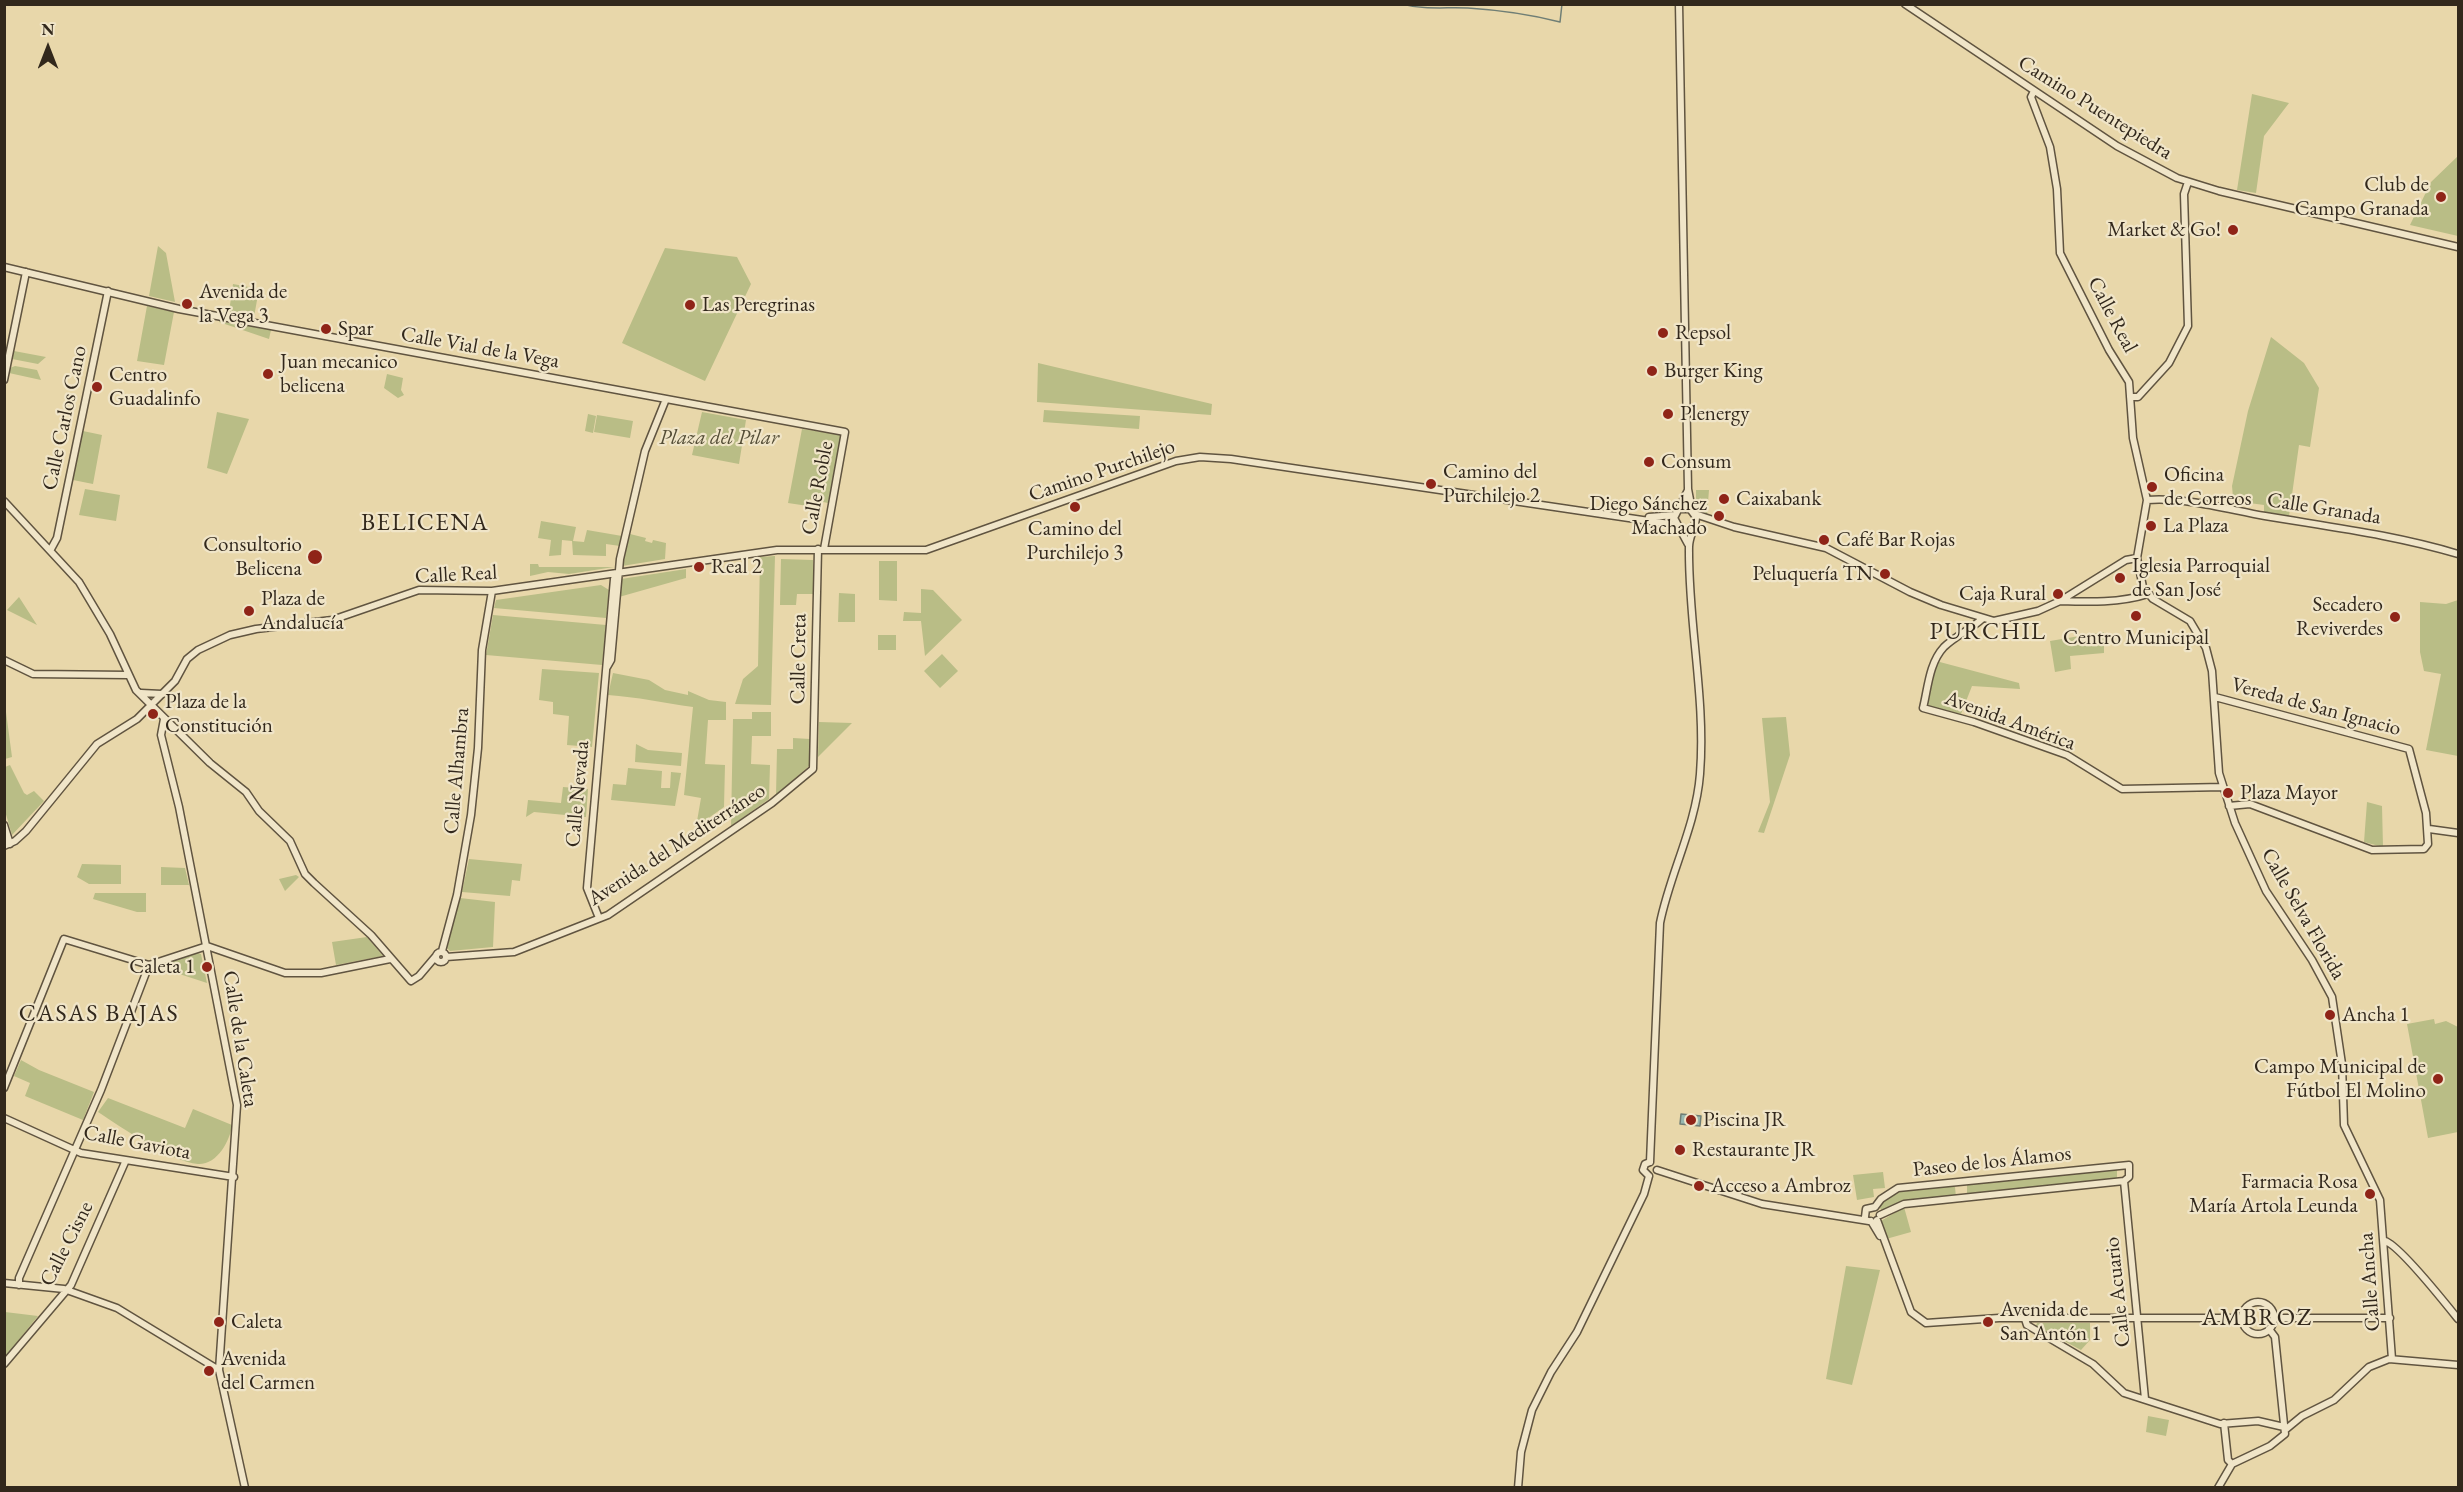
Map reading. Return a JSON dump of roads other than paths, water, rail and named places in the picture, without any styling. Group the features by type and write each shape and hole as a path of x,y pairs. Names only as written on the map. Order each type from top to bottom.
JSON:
{"street":[{"path":"1650,1162 1660,923 1668,886 1695,810 1700,775 1699,713 1688,545 1694,512 1688,489 1679,4"},
{"name":"Camino Puentepiedra","path":"1905,4 2147,164 2188,182 2458,247"},
{"name":"Calle Real","path":"2034,91 2031,97 2050,147 2056,182 2060,253 2109,350 2126,376 2133,438 2146,500 2137,558"},
{"path":"2130,397 2138,397 2169,363 2188,326 2184,194 2188,182"},
{"name":"Calle Vial de la Vega","path":"4,267 179,309 845,432"},
{"path":"4,380 26,272"},
{"name":"Calle Carlos Cano","path":"51,549 57,538 108,291"},
{"name":"Calle Nevada","path":"599,918 587,888 605,670 611,660 618,573 645,451 666,399"},
{"name":"Calle Roble","path":"821,549 845,432"},
{"name":"Camino Purchilejo","path":"618,573 768,551 926,550 1172,463 1200,457 1231,459 1637,517 1678,527 1710,521"},
{"path":"1688,489 1681,509 1675,515 1678,527 1688,545"},
{"name":"Calle Granada","path":"2146,500 2162,499 2198,504 2409,539 2458,554"},
{"path":"4,501 51,549 85,591 112,639 128,675 141,693 164,719 210,763 246,792 259,811 290,841 305,874 371,936 411,981 441,955"},
{"path":"1681,509 1694,512 1710,521 1826,548 1910,592 1982,619 2006,619 2038,611 2060,601 2126,560 2137,558 2143,587 2148,594 2135,598 2060,601"},
{"name":"Camino Purchilejo","path":"1637,517 1675,515"},
{"name":"Calle Creta","path":"813,769 821,549"},
{"name":"Calle Real","path":"7,845 39,816 97,744 137,719 175,681 188,658 198,650 230,635 256,629 332,620 371,609 398,596 419,590 492,591 618,573"},
{"name":"Calle Alhambra","path":"441,955 457,895 471,815 478,748 482,650 492,591"},
{"path":"2073,593 2076,602"},
{"name":"Calle Selva Florida","path":"2148,594 2190,621 2200,634 2212,670 2217,761 2229,806 2266,891 2312,960 2332,997"},
{"name":"Avenida América","path":"1982,619 1945,647 1932,664 1923,708 1974,722 2067,755 2122,789 2223,787"},
{"path":"4,660 33,674 128,675"},
{"path":"141,693 162,693"},
{"name":"Vereda de San Ignacio","path":"2215,697 2409,749 2428,829"},
{"name":"Calle de la Caleta","path":"164,719 160,735 179,807 237,1105 234,1177 219,1370 245,1488"},
{"name":"Avenida del Mediterráneo","path":"441,955 514,952 608,915 772,804 813,769"},
{"path":"2229,806 2250,804 2372,850 2424,849 2428,844 2428,829 2458,833"},
{"path":"4,825 7,845"},
{"path":"4,1088 64,939 149,964 207,946 285,973 321,973 390,959"},
{"path":"19,1285 19,1278 101,1090 149,964"},
{"name":"Calle Ancha","path":"2332,997 2342,1064 2344,1125 2380,1200 2392,1359"},
{"name":"Calle Gaviota","path":"4,1118 76,1150 234,1177"},
{"name":"Calle Cisne","path":"4,1364 67,1290 126,1160"},
{"path":"1649,1176 1643,1170 1645,1164 1650,1162 1656,1164 1657,1170"},
{"name":"Calle Acuario","path":"2120,1166 2145,1399"},
{"name":"Paseo de los Álamos","path":"2120,1166 1898,1188 1881,1199 1875,1207 1866,1209 1872,1219 1904,1204 2122,1181"},
{"path":"1518,1488 1521,1452 1532,1410 1551,1372 1577,1332 1644,1194 1649,1176 1657,1170"},
{"path":"1657,1170 1762,1204 1858,1220 1872,1219"},
{"path":"1875,1207 1872,1219 1882,1237 1911,1312 1920,1321 1932,1324 1974,1319 2241,1318"},
{"path":"2385,1244 2394,1249 2458,1319"},
{"path":"4,1283 67,1290 117,1308 219,1370"},
{"path":"2257,1301 2268,1305 2274,1318 2269,1329 2260,1334 2252,1333 2244,1326 2241,1318 2245,1307 2257,1301"},
{"path":"2274,1318 2390,1318"},
{"path":"2025,1320 2027,1325 2093,1364 2124,1392 2224,1423 2258,1421 2284,1428 2334,1400 2369,1367 2392,1359 2458,1365"},
{"path":"2218,1488 2232,1464 2270,1446 2285,1434 2275,1337 2269,1329"},
{"path":"2224,1423 2228,1460 2232,1464"}],"water":[{"name":"Piscina JR","path":"1681,1114 1701,1116 1700,1126 1680,1124"}],"waterway":[{"path":"1402,4 1426,8 1503,11 1560,22 1562,4"}],"place":[{"name":"Club de Campo Granada","path":"2441,197"},
{"name":"Market & Go!","path":"2233,230"},
{"name":"Avenida de la Vega 3","path":"187,304"},
{"name":"Las Peregrinas","path":"690,305"},
{"name":"Spar","path":"326,329"},
{"name":"Repsol","path":"1663,333"},
{"name":"Burger King","path":"1652,371"},
{"name":"Juan mecanico belicena","path":"268,374"},
{"name":"Centro Guadalinfo","path":"97,387"},
{"name":"Plenergy","path":"1668,414"},
{"name":"Consum","path":"1649,462"},
{"name":"Camino del Purchilejo 2","path":"1431,484"},
{"name":"Oficina de Correos","path":"2152,487"},
{"name":"Caixabank","path":"1724,499"},
{"name":"Camino del Purchilejo 3","path":"1075,507"},
{"name":"Diego Sánchez Machado","path":"1719,516"},
{"name":"La Plaza","path":"2151,526"},
{"name":"Café Bar Rojas","path":"1824,540"},
{"name":"Consultorio Belicena","path":"315,557"},
{"name":"Real 2","path":"699,567"},
{"name":"Peluquería TN","path":"1885,574"},
{"name":"Iglesia Parroquial de San José","path":"2120,578"},
{"name":"Caja Rural","path":"2058,594"},
{"name":"Plaza de Andalucía","path":"249,611"},
{"name":"Centro Municipal","path":"2136,616"},
{"name":"Secadero Reviverdes","path":"2395,617"},
{"name":"Plaza de la Constitución","path":"153,714"},
{"name":"Plaza Mayor","path":"2228,793"},
{"name":"Caleta 1","path":"207,967"},
{"name":"Ancha 1","path":"2330,1015"},
{"name":"Campo Municipal de Fútbol El Molino","path":"2438,1079"},
{"name":"Piscina JR","path":"1691,1120"},
{"name":"Restaurante JR","path":"1680,1150"},
{"name":"Acceso a Ambroz","path":"1699,1186"},
{"name":"Farmacia Rosa María Artola Leunda","path":"2370,1194"},
{"name":"Caleta","path":"219,1322"},
{"name":"Avenida de San Antón 1","path":"1988,1322"},
{"name":"Avenida del Carmen","path":"209,1371"}],"district":[{"name":"BELICENA","path":"425,523"},
{"name":"PURCHIL","path":"1988,632"},
{"name":"CASAS BAJAS","path":"99,1014"},
{"name":"AMBROZ","path":"2257,1318"}],"park label":[{"name":"Plaza del Pilar","path":"719,438"}]}
